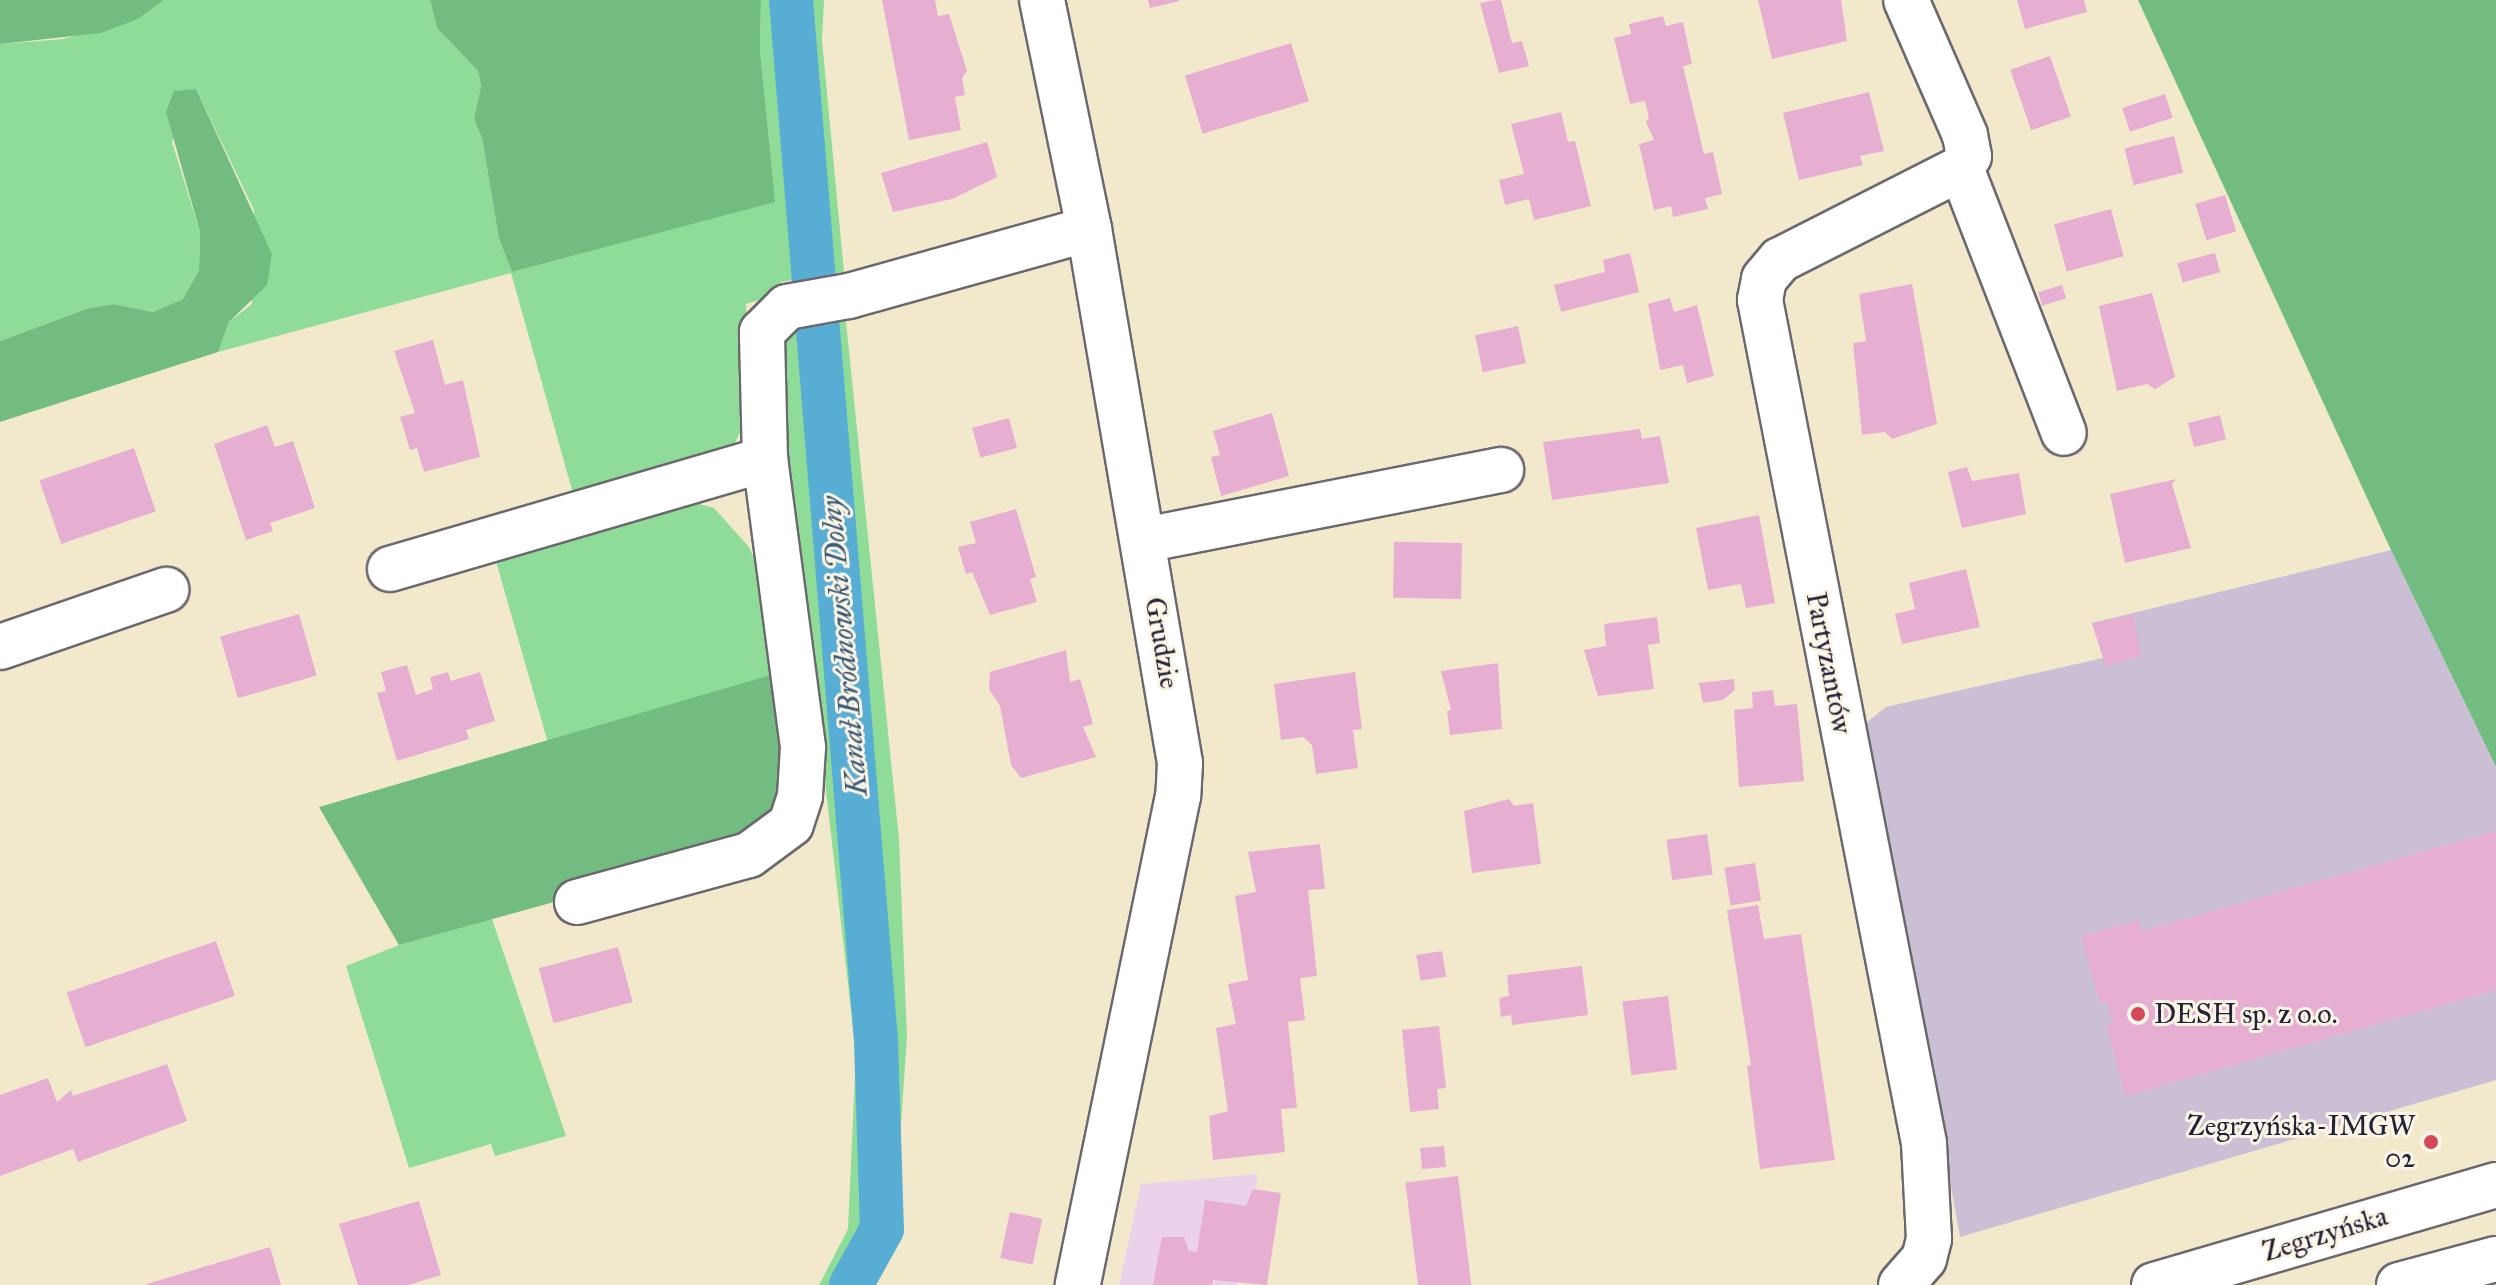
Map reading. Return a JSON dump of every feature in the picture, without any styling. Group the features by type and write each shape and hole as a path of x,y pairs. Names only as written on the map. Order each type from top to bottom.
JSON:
{"street":[{"name":"Grudzie","path":"1042,0 1089,229 1144,540 1175,724 1178,796 1078,1285"},
{"path":"1906,0 1965,135 1969,156 1961,168 2064,433"},
{"name":"Partyzantów","path":"1908,1277 1929,1239 1924,1143 1760,300 1764,279 1780,260 1961,168"},
{"path":"577,902 749,855 791,824 800,796 803,747 765,459 762,332 787,307 849,296 1089,229"},
{"path":"390,569 765,459"},
{"path":"1144,540 1501,470"},
{"path":"0,647 166,590"},
{"name":"Zegrzyńska","path":"2154,1285 2496,1185"},
{"path":"2399,1285 2496,1259"}],"shaded area":[{"path":"2391,550 2496,767 2496,1080 1960,1237 1913,972 1861,727 1886,707 2103,658 2092,623"},
{"path":"1258,1174 1238,1285 1119,1285 1141,1184"}],"green space":[{"path":"0,0 164,0 138,19 101,33 0,44"},
{"path":"164,0 430,0 437,28 478,71 481,86 474,119 482,138 499,239 512,272 774,202 760,51 761,0 824,0 822,40 844,272 781,282 781,293 746,304 751,410 730,453 574,497 511,273 218,352 229,322 252,304 254,210 196,89 172,142 200,232 199,270 183,299 153,312 114,304 89,308 0,341 0,44 63,39 138,19"},
{"path":"430,0 761,0 760,51 775,202 512,272 499,239 482,138 474,119 481,86 478,71 437,28"},
{"path":"2138,0 2496,0 2496,767 2391,550"},
{"path":"196,89 272,254 267,285 229,322 218,352 0,422 0,341 89,308 114,304 153,312 183,299 199,270 200,232 166,112 174,91"},
{"path":"845,312 899,839 907,1037 893,1240 876,1285 819,1285 848,1229 856,1054 777,360 796,322"},
{"path":"681,499 714,508 749,547 770,592 781,672 548,743 493,551"},
{"path":"781,672 789,789 775,817 731,853 399,945 319,807"},
{"path":"492,919 566,1136 495,1156 491,1144 409,1168 346,966 399,945"}],"building":[{"path":"882,0 935,0 938,16 949,14 967,71 962,78 965,95 955,97 961,130 909,140"},
{"path":"1148,0 1179,0 1179,1 1150,8"},
{"path":"1501,0 1512,43 1522,41 1529,66 1499,73 1480,3"},
{"path":"1758,0 1841,0 1847,41 1772,59"},
{"path":"2017,0 2084,0 2087,12 2025,29"},
{"path":"1663,16 1666,26 1683,22 1692,64 1683,66 1704,154 1713,152 1722,194 1705,198 1708,209 1673,217 1671,206 1654,210 1639,144 1654,140 1646,122 1649,118 1645,101 1630,104 1614,38 1631,34 1629,24"},
{"path":"1291,43 1309,101 1203,134 1185,75"},
{"path":"2050,56 2071,117 2031,130 2010,70"},
{"path":"1869,92 1884,151 1860,156 1863,165 1799,180 1783,113"},
{"path":"2165,94 2173,118 2130,132 2122,108"},
{"path":"1561,112 1568,142 1575,141 1591,206 1534,220 1529,199 1505,205 1499,180 1524,174 1511,124"},
{"path":"2174,136 2183,173 2134,185 2125,148"},
{"path":"987,142 997,177 952,199 893,212 881,173"},
{"path":"2225,195 2236,231 2206,240 2195,204"},
{"path":"2111,209 2124,256 2067,272 2054,224"},
{"path":"1630,253 1639,292 1561,312 1554,285 1605,272 1603,260"},
{"path":"2215,253 2220,272 2183,282 2177,263"},
{"path":"1912,284 1937,424 1892,439 1885,432 1862,435 1853,343 1866,341 1859,294"},
{"path":"2062,285 2066,298 2042,306 2038,292"},
{"path":"2152,293 2175,377 2155,389 2147,384 2117,391 2099,306"},
{"path":"1670,298 1674,312 1697,305 1714,376 1687,383 1683,365 1660,370 1648,304"},
{"path":"1518,326 1526,363 1483,372 1475,335"},
{"path":"433,340 445,385 463,380 480,457 424,472 417,448 410,450 400,417 415,413 394,351"},
{"path":"1272,413 1289,476 1221,496 1211,457 1220,455 1213,431"},
{"path":"2220,415 2226,439 2194,447 2188,423"},
{"path":"1009,418 1017,448 980,458 972,428"},
{"path":"267,425 275,447 293,441 315,508 270,523 273,531 246,540 214,444"},
{"path":"1640,429 1642,439 1660,436 1669,483 1552,500 1543,442"},
{"path":"134,448 156,511 61,544 39,481"},
{"path":"1967,467 1972,481 2019,473 2026,514 1962,528 1948,472"},
{"path":"2176,479 2172,484 2191,548 2125,563 2110,494"},
{"path":"1016,509 1036,577 1030,579 1037,602 990,615 972,572 966,574 958,547 976,543 970,522"},
{"path":"1759,515 1775,603 1746,608 1741,584 1708,590 1696,528"},
{"path":"1394,542 1462,543 1461,599 1393,598"},
{"path":"1966,569 1980,627 1902,644 1895,614 1915,609 1909,583"},
{"path":"299,614 317,676 238,698 220,637"},
{"path":"2133,615 2141,656 2106,666 2092,623"},
{"path":"1657,617 1660,643 1648,645 1654,689 1598,696 1584,650 1606,646 1604,624"},
{"path":"1066,650 1070,682 1080,679 1087,702 1093,724 1083,727 1096,757 1021,778 1011,765 1000,706 989,689 990,672"},
{"path":"1498,663 1502,729 1450,735 1447,711 1451,710 1441,671"},
{"path":"407,665 416,695 433,689 430,677 448,672 451,681 480,672 495,721 466,730 469,739 397,761 377,693 386,691 381,672"},
{"path":"1355,672 1362,729 1353,730 1358,768 1316,774 1312,745 1303,737 1281,740 1274,684"},
{"path":"1734,679 1735,690 1723,700 1703,703 1699,683"},
{"path":"1773,690 1775,706 1797,704 1804,781 1739,787 1734,710 1753,708 1752,692"},
{"path":"1509,799 1514,806 1533,803 1541,864 1472,873 1464,811"},
{"path":"2496,831 2496,990 2126,1096 2106,1026 2113,1024 2107,1001 2100,1004 2081,936 2139,920 2142,931"},
{"path":"1707,834 1713,875 1672,880 1666,840"},
{"path":"1320,844 1325,889 1308,890 1317,976 1300,978 1305,1020 1288,1022 1297,1108 1281,1109 1285,1152 1213,1160 1209,1116 1228,1111 1216,1028 1236,1024 1228,984 1248,980 1235,896 1256,892 1248,852"},
{"path":"1755,863 1761,901 1730,905 1724,868"},
{"path":"1758,905 1764,939 1801,934 1835,1160 1760,1169 1747,1066 1751,1065 1727,910"},
{"path":"216,941 235,996 85,1047 67,992"},
{"path":"618,947 633,1002 554,1023 539,968"},
{"path":"1442,951 1446,977 1420,981 1416,955"},
{"path":"1582,966 1588,1015 1512,1025 1511,1015 1501,1017 1499,998 1509,996 1507,975"},
{"path":"1668,996 1677,1069 1631,1075 1622,1002"},
{"path":"1439,1026 1446,1088 1437,1089 1439,1109 1410,1112 1402,1030"},
{"path":"167,1064 187,1121 78,1162 73,1149 0,1176 0,1095 48,1078 57,1102 71,1090 73,1096"},
{"path":"1444,1146 1446,1167 1422,1169 1420,1148"},
{"path":"1458,1176 1471,1285 1418,1285 1405,1182"},
{"path":"1253,1189 1281,1193 1267,1285 1213,1280 1212,1285 1153,1285 1162,1237 1184,1237 1189,1251 1197,1252 1205,1200 1246,1206"},
{"path":"419,1201 441,1275 409,1285 358,1285 339,1224"},
{"path":"1010,1212 1042,1219 1033,1265 1000,1258"},
{"path":"270,1247 281,1285 147,1285 147,1284"}],"waterway":[{"name":"Kanał Bródnowski Dolny","path":"791,0 876,1040 882,1229 851,1285"}],"place":[{"name":"DESH sp. z o.o.","path":"2138,1014"},
{"name":"Zegrzyńska-IMGW 02","path":"2431,1142"}]}
